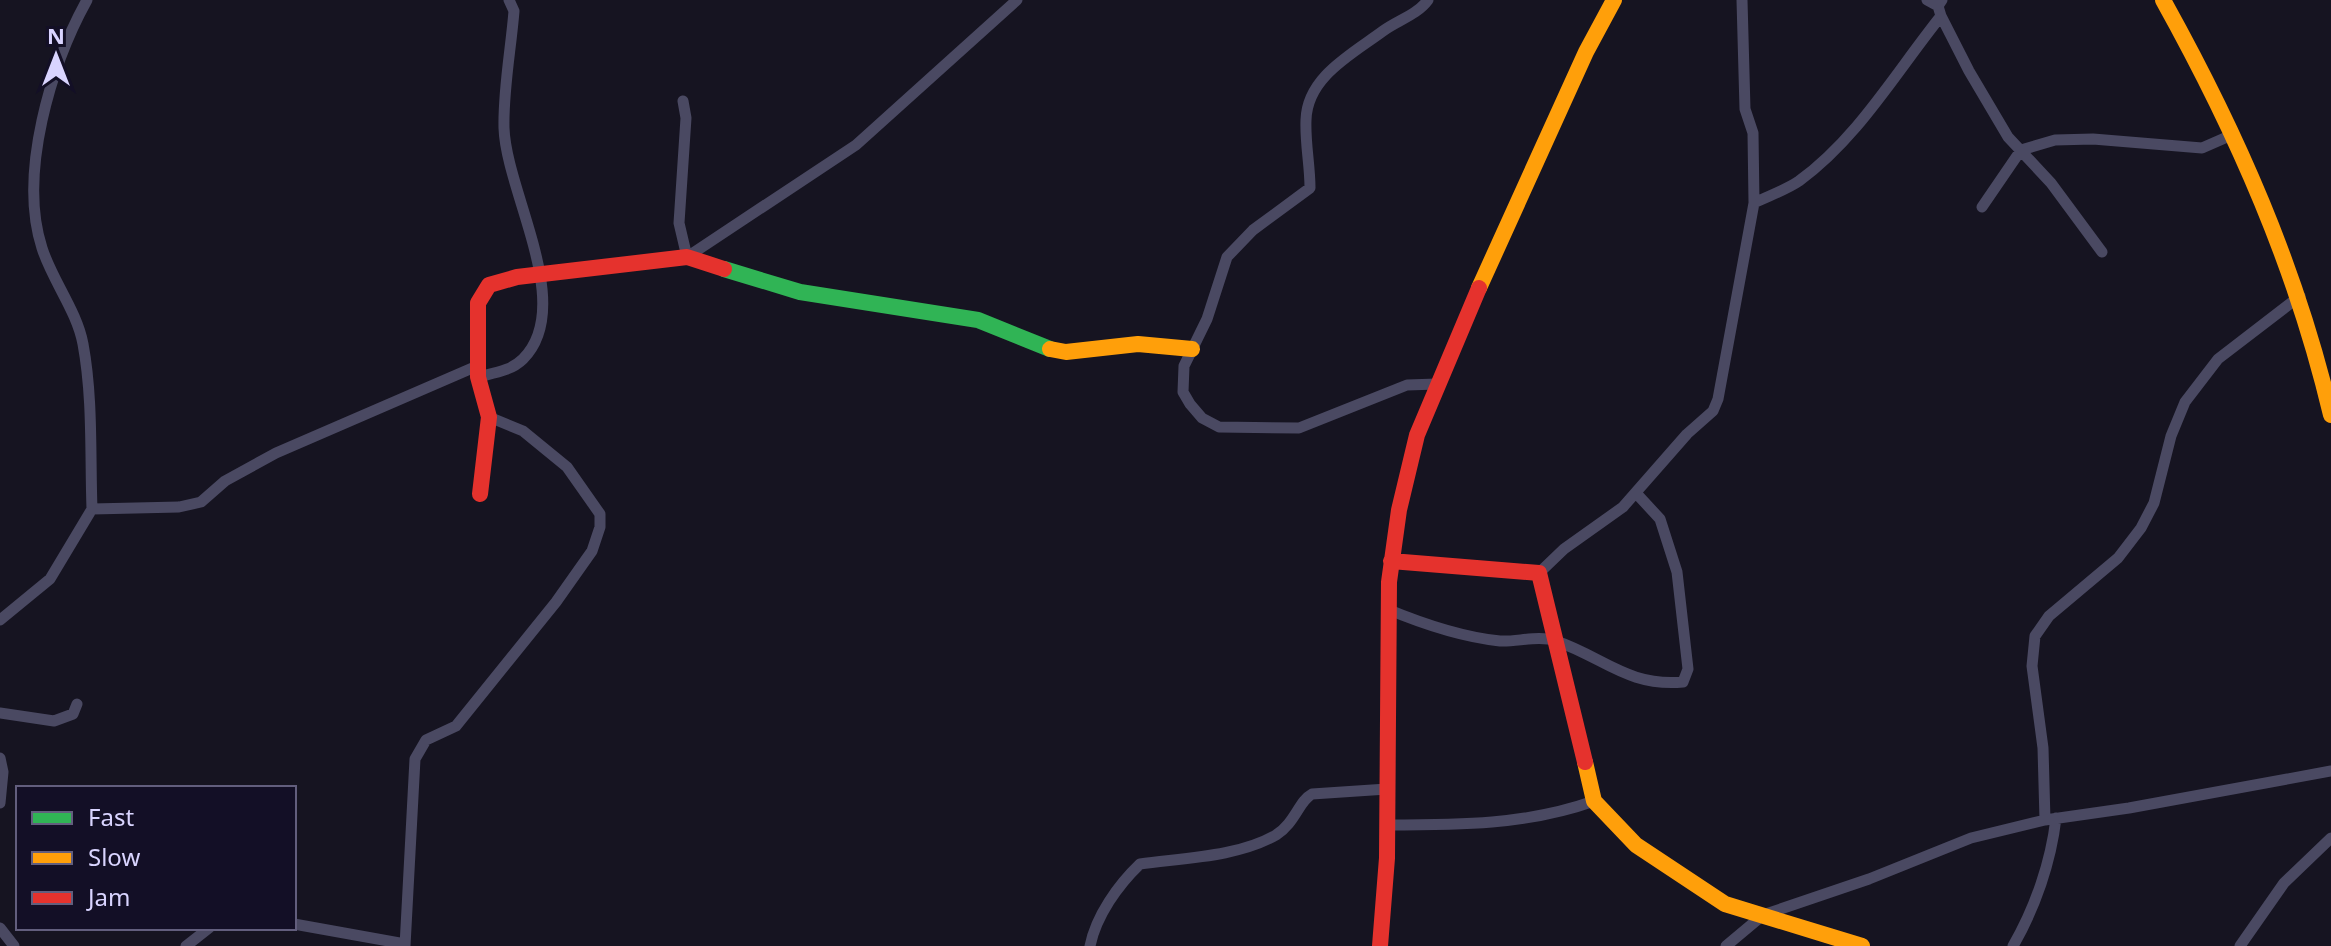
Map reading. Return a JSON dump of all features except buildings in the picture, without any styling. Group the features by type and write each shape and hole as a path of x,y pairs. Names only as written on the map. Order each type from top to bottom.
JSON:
{"street":[{"path":"0,620 50,579 92,509 83,341 42,248 35,200 38,152 55,71 62,47 87,0"},
{"path":"92,509 179,507 201,502 225,481 276,453 477,372 507,370 522,360 543,324 539,275 504,130 514,11 509,0"},
{"path":"687,257 856,145 1017,0"},
{"path":"1428,0 1421,9 1395,23 1342,61 1314,87 1306,121 1310,188 1253,230 1227,257 1207,319 1184,366 1183,392 1202,418 1219,427 1299,428 1407,385 1437,384"},
{"path":"1380,946 1387,825 1387,609 1391,561 1417,435 1586,52 1613,0"},
{"path":"1391,561 1539,573 1636,493 1687,434 1713,411 1725,374 1754,203 1753,133 1745,109 1742,0"},
{"path":"1927,0 1940,7 1976,84 2021,150 2051,183 2102,252"},
{"path":"2163,0 2213,88 2254,171 2300,296 2331,410"},
{"path":"1754,203 1797,183 1859,125 1940,7"},
{"path":"683,101 686,118 679,212 687,257"},
{"path":"1982,207 2021,150 2055,140 2093,139 2202,148 2234,134"},
{"path":"480,494 489,417 477,372 480,296 495,282 687,257 800,292 978,320 1044,348 1066,352 1138,344 1192,349"},
{"path":"2013,946 2024,927 2052,851 2051,819 2032,666 2035,636 2049,616 2118,558 2141,528 2154,503 2171,436 2185,402 2218,359 2300,296"},
{"path":"296,924 405,945 415,759 426,740 456,726 556,602 592,551 600,527 600,514 567,467 523,431 489,417"},
{"path":"1387,609 1458,633 1501,641 1554,640 1628,677 1659,684 1683,682 1688,675 1677,572 1660,519 1636,493"},
{"path":"1539,573 1594,801 1636,845 1725,904 1862,946"},
{"path":"0,713 54,721 73,714 77,704"},
{"path":"0,758 3,772 0,803"},
{"path":"1726,946 1763,915 1869,879 1971,838 2051,819 2331,771"},
{"path":"1090,946 1093,928 1127,876 1140,864 1259,843 1294,820 1307,796 1312,794 1387,789"},
{"path":"1387,825 1466,825 1537,818 1594,801"},
{"path":"2240,946 2284,883 2331,838"},
{"path":"0,928 14,946"},
{"path":"186,946 206,930"}],"traffic: fast":[{"path":"724,269 800,292 978,320 1050,349"}],"traffic: slow":[{"path":"1479,288 1586,52 1614,0"},
{"path":"2163,0 2216,100 2262,202 2300,306 2331,415"},
{"path":"1050,349 1066,352 1138,344 1192,349"},
{"path":"1585,762 1594,801 1636,845 1725,904 1862,946"}],"traffic: jam":[{"path":"480,494 489,417 478,377 478,303 489,285 517,277 687,257 724,269"},
{"path":"1380,946 1387,858 1389,582 1399,510 1417,435 1479,288"},
{"path":"1391,561 1539,573 1585,762"}]}
